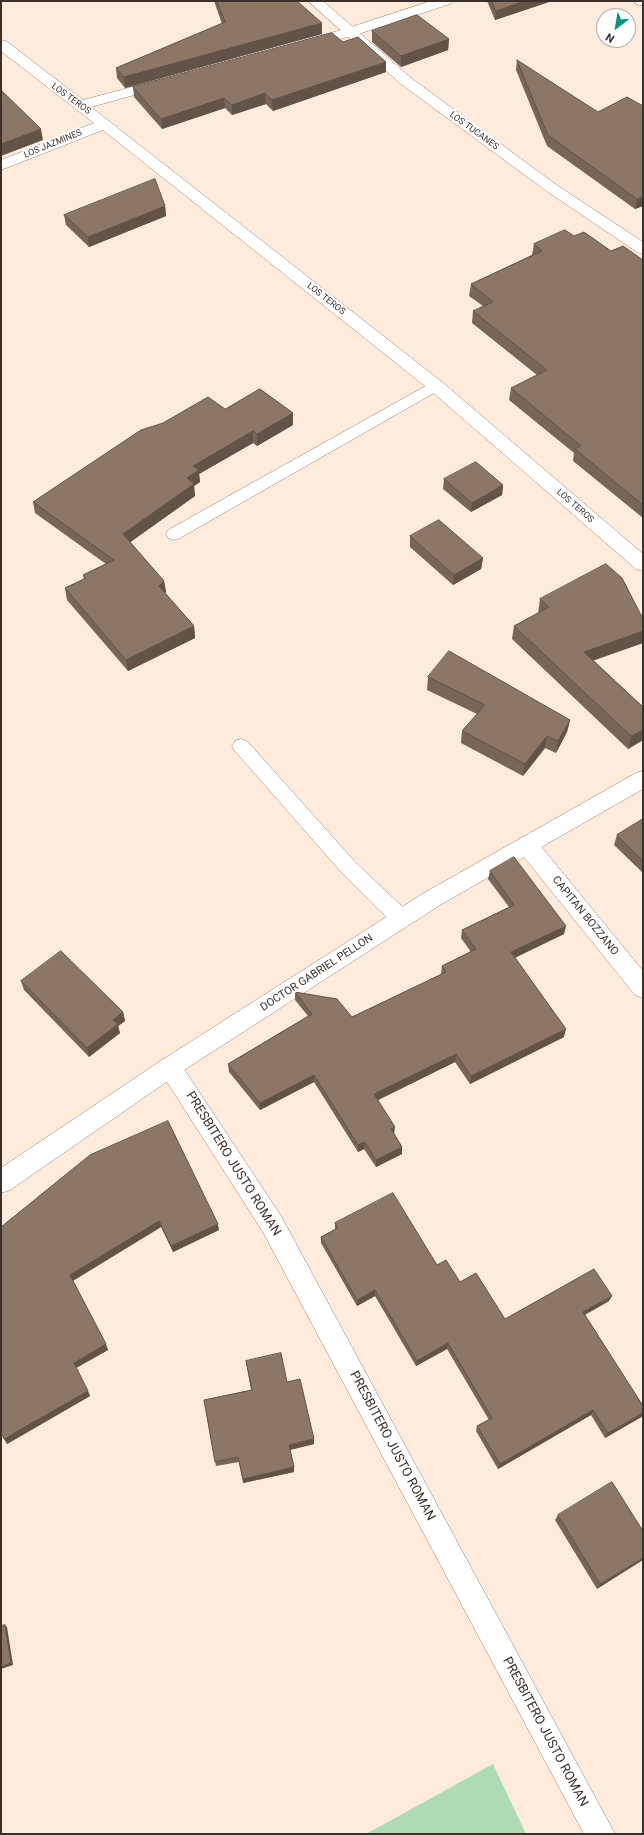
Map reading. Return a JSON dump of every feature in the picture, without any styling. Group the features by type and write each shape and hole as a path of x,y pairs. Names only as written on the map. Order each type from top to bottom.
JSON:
{"street":[{"name":"LOS TUCANES","path":"315,1 406,81 553,189 643,249"},
{"path":"298,47 350,32 445,1"},
{"name":"LOS TEROS","path":"1,44 79,106 105,124 137,151 436,386 643,564"},
{"path":"79,106 177,79"},
{"name":"LOS JAZMINES","path":"1,165 105,124"},
{"name":"DOCTOR GABRIEL PELLON","path":"1,1182 170,1067 432,899 643,779"},
{"name":"CAPITAN BOZZANO","path":"527,845 643,988"},
{"name":"PRESBITERO JUSTO ROMAN","path":"170,1067 272,1224 600,1834"}],"lane":[{"path":"174,534 436,386"},
{"path":"241,746 349,868 402,918"}],"green space":[{"path":"493,1764 526,1834 366,1834"}],"building":[{"path":"217,1 297,1 322,23 124,77 116,68 225,22"},
{"path":"492,1 525,1 496,11"},
{"path":"417,15 449,39 401,56 372,31"},
{"path":"332,33 343,42 358,37 386,62 272,100 265,93 232,105 224,98 161,119 133,87"},
{"path":"517,60 598,112 627,97 643,106 643,196 637,199 548,135"},
{"path":"1,90 41,129 1,144"},
{"path":"155,179 165,206 88,237 64,215"},
{"path":"565,230 574,236 584,232 611,251 623,246 643,260 643,505 575,449 581,446 511,388 547,370 473,311 493,302 471,284 542,251 534,244"},
{"path":"260,389 293,413 257,434 253,431 193,466 199,470 187,478 194,484 123,534 164,581 159,586 194,626 126,660 65,588 86,578 83,575 114,560 33,502 141,430 163,423 208,397 225,409"},
{"path":"476,462 503,485 472,503 444,479"},
{"path":"439,520 483,558 454,575 410,536"},
{"path":"606,564 622,578 643,619 643,631 584,652 643,707 643,730 631,736 514,626 549,607 540,599"},
{"path":"449,651 570,720 558,741 547,736 525,764 462,731 485,705 428,677"},
{"path":"643,819 643,861 617,835"},
{"path":"514,857 566,926 511,952 566,1029 471,1076 456,1054 374,1094 395,1127 391,1129 402,1147 376,1160 365,1142 358,1145 314,1075 260,1103 228,1064 312,1014 295,992 337,999 352,1017 446,972 442,966 476,949 462,930 514,905 490,871"},
{"path":"61,951 123,1012 113,1020 118,1024 87,1048 21,981"},
{"path":"168,1121 218,1224 171,1246 159,1221 70,1275 106,1344 74,1363 88,1391 4,1439 1,1433 1,1227 90,1155"},
{"path":"393,1193 437,1265 446,1260 460,1282 476,1273 505,1319 594,1269 612,1296 583,1312 643,1406 643,1413 608,1433 593,1410 500,1464 477,1426 492,1418 448,1343 417,1361 375,1290 357,1300 321,1237 338,1228 335,1223"},
{"path":"281,1353 287,1382 300,1379 314,1439 289,1445 294,1467 243,1479 238,1457 215,1462 204,1400 252,1390 246,1361"},
{"path":"612,1482 643,1531 643,1558 600,1584 558,1515"},
{"path":"5,1625 11,1663 1,1667 1,1626"}]}
